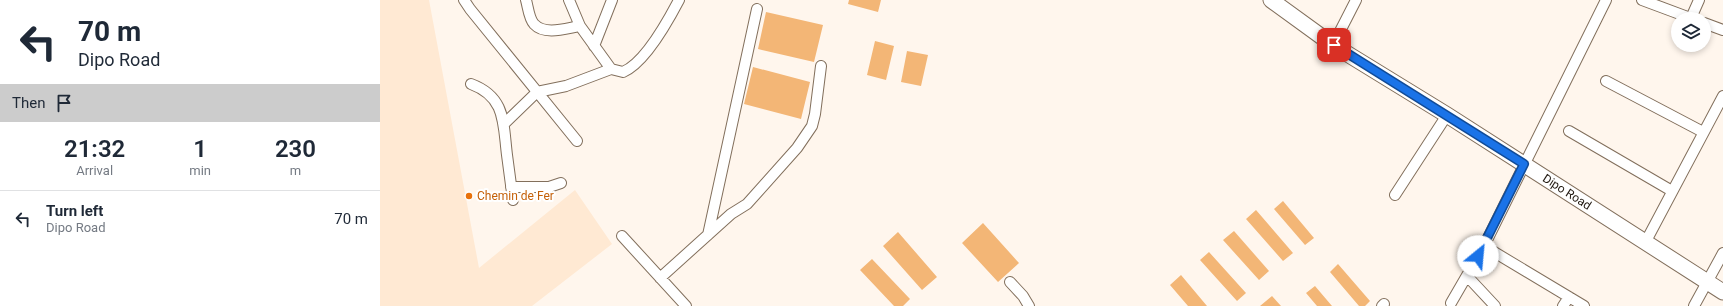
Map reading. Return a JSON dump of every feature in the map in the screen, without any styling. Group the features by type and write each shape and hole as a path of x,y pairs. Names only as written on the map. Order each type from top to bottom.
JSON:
{"main road":[{"name":"Dipo Road","path":"1271,0 1334,45 1446,114 1723,292"}],"street":[{"path":"464,0 576,140"},
{"path":"526,0 531,20 539,28 555,30 580,26"},
{"path":"568,0 580,26 611,69"},
{"path":"594,46 612,0"},
{"path":"505,123 537,92 566,86 611,69 623,72 633,67 650,48 679,0"},
{"path":"1334,45 1356,0"},
{"path":"1451,303 1484,246 1606,0"},
{"path":"1642,0 1674,12"},
{"path":"1695,12 1699,0"},
{"path":"708,235 757,9"},
{"path":"1711,26 1723,30"},
{"path":"660,278 731,214 747,204 797,148 812,126 821,66"},
{"path":"1606,81 1703,132"},
{"path":"472,84 484,88 491,94 505,123 513,200"},
{"path":"1645,243 1723,96"},
{"path":"1395,195 1446,114"},
{"path":"1569,131 1672,191"},
{"path":"511,187 544,187 561,183"},
{"path":"622,236 686,306"},
{"path":"1484,246 1566,302 1584,306"},
{"path":"1694,306 1723,253"},
{"path":"1466,276 1495,306"},
{"path":"1010,282 1024,296 1029,306"}],"shaded area":[{"path":"380,0 429,0 479,268 575,190 612,244 532,306 380,306"}],"building":[{"path":"849,0 881,0 878,12 848,4"},
{"path":"766,12 823,25 814,62 758,49"},
{"path":"875,41 894,46 886,80 867,75"},
{"path":"907,51 928,55 921,86 901,82"},
{"path":"753,67 810,82 801,119 744,104"},
{"path":"1283,201 1314,238 1305,245 1274,209"},
{"path":"1256,210 1293,253 1283,261 1246,219"},
{"path":"983,223 1019,263 998,282 962,243"},
{"path":"1234,231 1269,271 1259,280 1223,240"},
{"path":"898,232 937,277 922,290 883,246"},
{"path":"1209,252 1246,293 1237,301 1200,260"},
{"path":"872,259 910,299 903,306 894,306 860,270"},
{"path":"1338,264 1370,301 1365,306 1359,306 1330,272"},
{"path":"1181,275 1207,306 1188,306 1170,285"},
{"path":"1315,286 1332,306 1317,306 1306,293"},
{"path":"1272,296 1281,306 1260,306"}],"place":[{"name":"Chemin de Fer","path":"469,196"}],"route":[{"path":"1334,45 1524,164 1478,256"}]}
